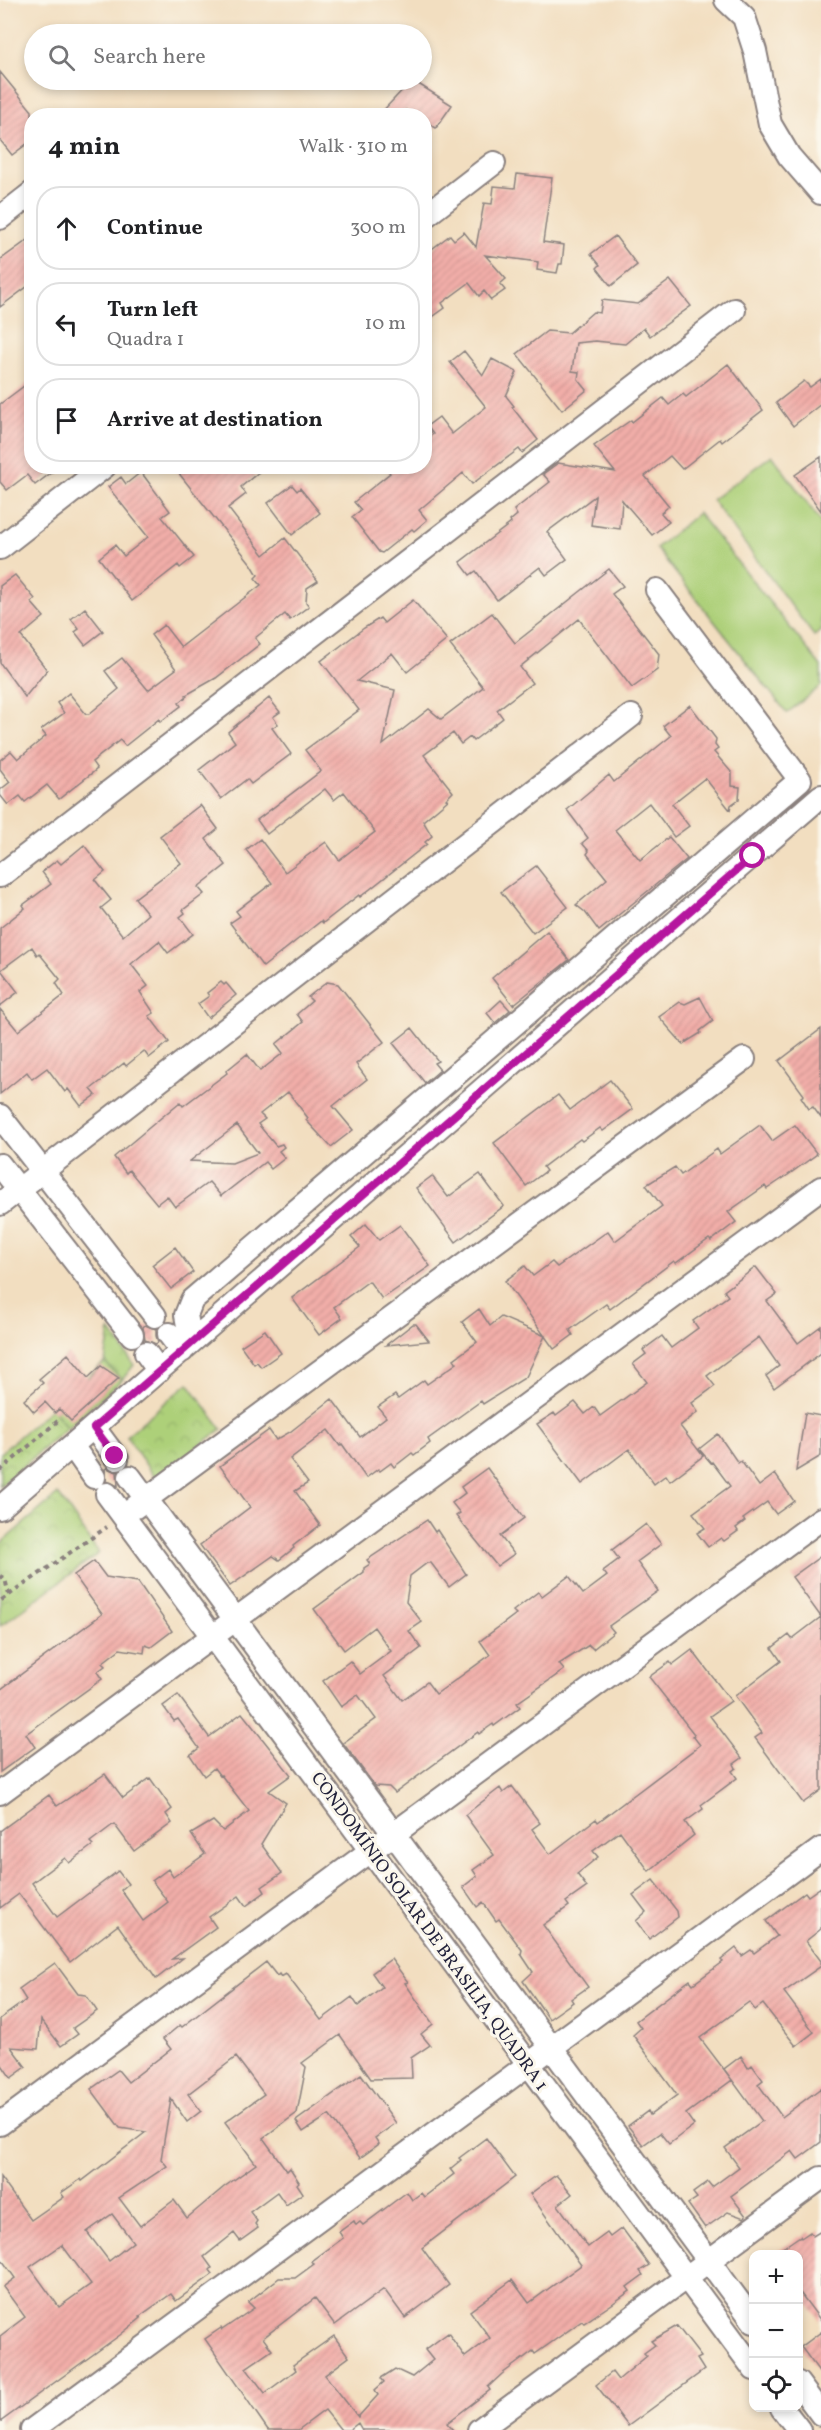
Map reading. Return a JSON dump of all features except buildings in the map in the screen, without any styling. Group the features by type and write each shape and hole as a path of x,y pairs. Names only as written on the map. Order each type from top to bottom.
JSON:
{"street":[{"path":"726,0 744,17 755,51 770,124 789,156 821,193"},
{"path":"432,211 494,163"},
{"path":"0,218 24,199"},
{"path":"0,876 734,310"},
{"path":"0,548 95,474"},
{"path":"0,1508 94,1428 140,1345 168,1329 186,1315 192,1300 800,780 657,590"},
{"path":"0,1204 631,716"},
{"path":"140,1345 168,1329 753,856 821,796"},
{"path":"753,856 756,820"},
{"path":"123,1516 744,1059"},
{"path":"0,1116 168,1329"},
{"path":"0,1165 140,1345"},
{"path":"0,1793 821,1188"},
{"name":"CONDOMÍNIO SOLAR DE BRASILIA, QUADRA 1","path":"94,1428 749,2316"},
{"name":"CONDOMÍNIO SOLAR DE BRASILIA, QUADRA 1","path":"73,1447 749,2364"},
{"path":"98,1482 121,1464"},
{"path":"0,2124 821,1519"},
{"path":"32,2430 821,1848"},
{"path":"479,2430 821,2178"},
{"path":"803,2390 821,2414"},
{"path":"785,2412 798,2430"}],"path":[{"path":"0,1471 60,1419"},
{"path":"0,1601 123,1516"},
{"path":"0,1576 5,1579 9,1595"}],"green space":[{"path":"772,455 821,522 821,631 814,636 712,500"},
{"path":"698,513 821,666 821,686 787,713 656,548"},
{"path":"110,1330 134,1365 122,1380 0,1486 0,1453 105,1362"},
{"path":"105,1362 122,1380 67,1428 52,1408"},
{"path":"188,1383 222,1429 155,1478 126,1436"},
{"path":"58,1494 99,1553 0,1626 0,1544"}],"route":[{"path":"115,1456 94,1428 753,856"}]}
